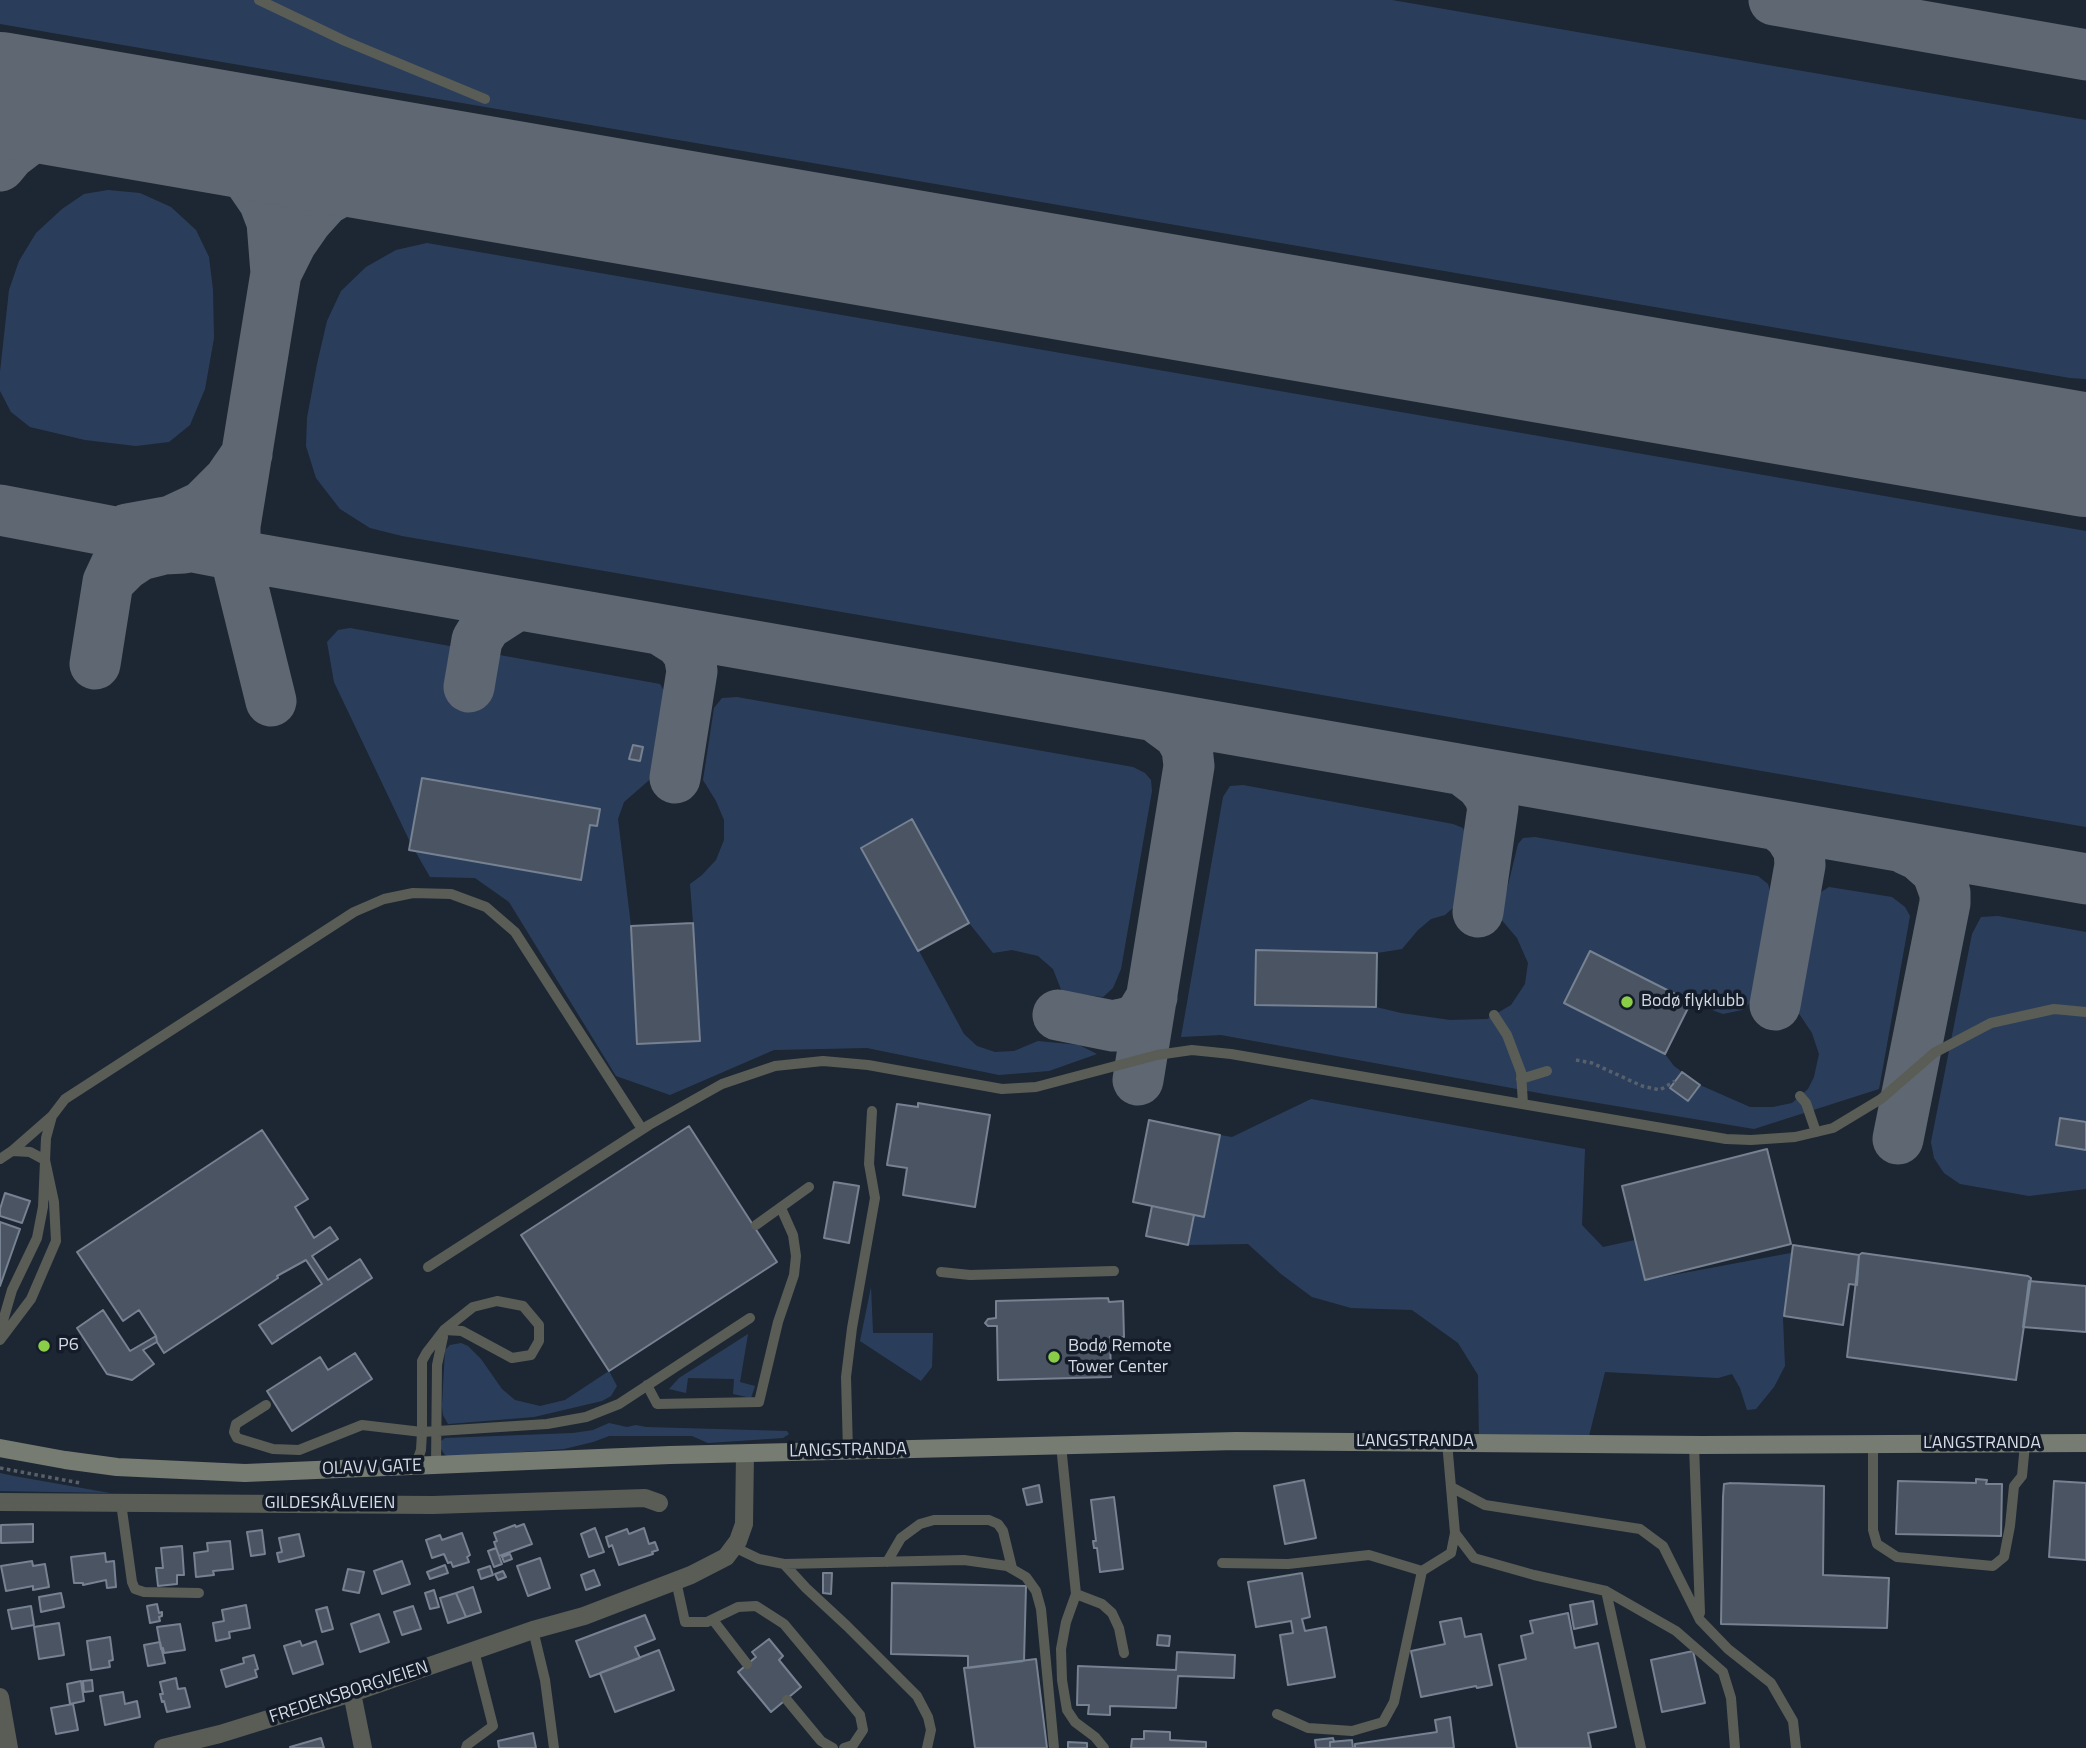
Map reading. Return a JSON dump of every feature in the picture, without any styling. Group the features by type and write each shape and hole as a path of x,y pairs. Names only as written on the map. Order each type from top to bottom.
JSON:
{"street":[{"name":"LANGSTRANDA","path":"745,1454 1236,1441 1694,1445 2086,1443"},
{"name":"OLAV V GATE","path":"0,1448 117,1467 245,1473 745,1454"},
{"path":"734,1547 744,1524 745,1454"},
{"name":"GILDESKÅLVEIEN","path":"0,1502 433,1505 645,1498 659,1503"},
{"name":"FREDENSBORGVEIEN","path":"163,1748 220,1734 352,1693 533,1630 584,1616 691,1575 726,1557 734,1547"},
{"path":"352,1693 363,1748"},
{"path":"0,1697 9,1748"}],"lane":[{"path":"259,0 345,41 485,99"},
{"path":"0,1159 52,1116 65,1100 354,912 384,899 413,893 451,894 486,907 515,932 642,1129"},
{"path":"428,1267 642,1129 722,1084 775,1066 823,1061 868,1065 1002,1089 1036,1087 1157,1055 1192,1050 1231,1054 1726,1139 1751,1140 1795,1137 1833,1128 1881,1099 1934,1053 1991,1023 2054,1009 2086,1012"},
{"path":"1494,1015 1507,1035 1521,1072 1523,1104"},
{"path":"1521,1079 1547,1070"},
{"path":"1800,1096 1806,1103 1816,1132"},
{"path":"848,1451 846,1377 875,1198 869,1164 872,1111"},
{"path":"0,1331 12,1290 37,1238 43,1208 46,1138 52,1116"},
{"path":"0,1340 31,1299 56,1241 54,1202 45,1160 30,1152 12,1151"},
{"path":"756,1225 809,1187"},
{"path":"647,1385 657,1404 759,1402 778,1322 794,1275 796,1256 793,1235 781,1208"},
{"path":"941,1272 970,1275 1114,1271"},
{"path":"415,1467 421,1450 422,1361 444,1330 473,1307 497,1301 523,1306 539,1325 539,1341 531,1355 512,1358 462,1331 444,1330"},
{"path":"265,1405 236,1424 234,1432 237,1438 273,1449 299,1450 362,1425 422,1432 547,1424 586,1417 619,1404 750,1318"},
{"path":"436,1466 437,1365 444,1330"},
{"path":"1277,1714 1308,1728 1352,1731 1383,1722 1394,1702 1422,1571 1451,1553 1455,1533 1447,1442"},
{"path":"1873,1445 1873,1530 1877,1544 1897,1557 1993,1566 2004,1557 2014,1486 2022,1476 2025,1444"},
{"path":"1061,1445 1076,1594 1066,1622 1061,1649 1062,1680 1067,1710 1075,1722 1095,1737 1104,1748"},
{"path":"1694,1445 1700,1620"},
{"path":"1451,1487 1485,1505 1640,1529 1663,1546 1700,1620 1728,1649 1771,1684 1793,1721 1796,1748"},
{"path":"121,1503 135,1590 199,1593"},
{"path":"887,1562 901,1538 920,1524 934,1520 989,1520 998,1524 1003,1531 1012,1569"},
{"path":"1455,1533 1475,1558 1606,1591 1676,1631 1723,1672 1731,1698 1735,1748"},
{"path":"734,1547 759,1559 784,1564 964,1560 1007,1566 1027,1577 1036,1591 1041,1609 1054,1748"},
{"path":"1222,1563 1288,1564 1369,1555 1422,1571"},
{"path":"784,1564 917,1696 928,1717 931,1730 927,1748"},
{"path":"676,1581 685,1622 707,1622 738,1607 756,1606 784,1623 860,1715 863,1730 853,1745 844,1748"},
{"path":"1606,1591 1641,1748"},
{"path":"1076,1594 1102,1604 1112,1613 1119,1628 1124,1653"},
{"path":"713,1620 747,1664"},
{"path":"533,1630 545,1680 554,1748"},
{"path":"466,1748 493,1726 474,1651"},
{"path":"786,1700 821,1741 833,1748"}],"path":[{"path":"1576,1060 1591,1063 1642,1086 1660,1090 1675,1081"},
{"path":"0,1468 88,1485"}],"shaded area":[{"path":"0,0 1392,0 2086,120 2086,379 0,24"},
{"path":"108,190 140,193 171,207 196,230 209,257 214,338 205,389 190,425 169,442 136,446 85,440 30,427 11,412 0,391 9,290 19,261 36,233 62,209 84,194"},
{"path":"427,243 2086,531 2086,827 402,536 370,528 340,509 316,478 306,446 307,418 317,364 327,321 341,291 366,267 396,250"},
{"path":"350,628 660,684 667,696 655,775 624,802 618,819 631,926 693,923 690,884 716,860 724,840 724,820 703,780 714,708 722,698 737,697 1133,767 1145,773 1151,780 1152,791 1121,969 1113,988 1103,997 1062,992 1053,969 1038,956 1012,950 993,953 969,923 919,951 964,1034 977,1046 995,1052 1014,1051 1038,1041 1079,1045 1097,1054 1049,1071 999,1075 867,1048 774,1050 670,1095 616,1076 509,902 475,878 430,877 411,844 334,682 327,642 338,630"},
{"path":"1243,785 1463,828 1466,836 1455,906 1445,915 1431,919 1402,949 1377,953 1376,1007 1401,1013 1450,1020 1487,1019 1511,1005 1525,984 1528,963 1517,938 1500,918 1518,844 1523,838 1535,837 1758,876 1768,884 1771,895 1752,1001 1742,1010 1723,1014 1691,1002 1665,1054 1674,1066 1700,1085 1750,1107 1773,1107 1792,1103 1808,1089 1814,1077 1819,1054 1812,1033 1796,1009 1818,894 1829,887 1892,897 1905,907 1910,916 1879,1089 1754,1129 1221,1035 1181,1037 1223,797 1230,786"},
{"path":"1998,916 2086,932 2086,1189 2029,1196 1960,1184 1944,1173 1934,1158 1931,1142 1972,934 1981,917"},
{"path":"1311,1099 1585,1149 1582,1225 1603,1247 1635,1240 1646,1280 1796,1252 1783,1319 1785,1366 1774,1387 1756,1409 1747,1410 1732,1374 1718,1378 1605,1372 1587,1444 1479,1442 1478,1375 1458,1343 1412,1310 1351,1308 1312,1297 1248,1244 1188,1245 1194,1215 1204,1216 1220,1135 1232,1137"},
{"path":"871,1287 873,1333 933,1333 932,1367 921,1381 860,1341"},
{"path":"748,1334 740,1382 755,1386 751,1398 733,1394 734,1379 688,1378 686,1393 669,1389 679,1378"},
{"path":"461,1343 481,1359 502,1389 515,1400 540,1406 565,1400 609,1371 617,1386 611,1396 602,1401 534,1417 448,1424 442,1406 445,1350 450,1345"},
{"path":"609,1423 627,1427 636,1425 787,1431 789,1434 783,1438 708,1443 692,1436 609,1436 564,1449 451,1457 445,1455 441,1449 441,1441 445,1438 573,1433 593,1430"},
{"path":"0,1473 14,1476 110,1493 0,1491"}],"building":[{"path":"633,745 643,747 640,761 629,759"},
{"path":"422,778 600,809 597,826 590,825 581,880 409,850"},
{"path":"912,819 969,923 918,951 861,848"},
{"path":"693,923 700,1041 637,1044 631,926"},
{"path":"1256,950 1377,953 1376,1007 1255,1005"},
{"name":"Bodø flyklubb","path":"1590,951 1691,1002 1665,1054 1564,1003"},
{"path":"1682,1072 1700,1085 1688,1101 1670,1088"},
{"path":"918,1103 990,1115 975,1207 903,1195 907,1168 887,1165 897,1104 918,1107"},
{"path":"2060,1118 2086,1122 2086,1150 2056,1145"},
{"path":"1149,1120 1220,1135 1204,1217 1133,1202"},
{"path":"689,1126 777,1262 609,1371 521,1235"},
{"path":"262,1130 308,1199 295,1207 314,1238 330,1227 338,1239 312,1256 328,1280 360,1259 372,1278 272,1344 259,1325 322,1284 306,1260 277,1276 278,1278 164,1353 139,1310 123,1321 77,1252"},
{"path":"1767,1149 1791,1244 1645,1280 1622,1186"},
{"path":"834,1182 859,1186 849,1243 824,1238"},
{"path":"5,1193 30,1201 22,1223 0,1216"},
{"path":"1152,1206 1194,1215 1188,1245 1146,1236"},
{"path":"0,1222 20,1229 0,1286"},
{"path":"1793,1245 1859,1255 1857,1285 1849,1284 1843,1325 1784,1316"},
{"path":"1862,1253 2031,1278 2016,1380 1847,1357 1859,1255"},
{"path":"2029,1281 2086,1286 2086,1332 2023,1327"},
{"name":"Bodø Remote Tower Center","path":"1108,1298 1109,1302 1123,1301 1124,1337 1110,1337 1111,1377 998,1380 997,1326 988,1326 985,1323 988,1319 996,1318 996,1301"},
{"path":"103,1310 130,1351 156,1336 157,1342 143,1350 154,1364 132,1380 107,1374 77,1328"},
{"path":"355,1353 372,1379 292,1431 267,1391 320,1357 328,1370"},
{"path":"1976,1479 1987,1480 1986,1484 2002,1484 2001,1536 1896,1534 1898,1481 1976,1483"},
{"path":"1304,1480 1316,1538 1285,1544 1274,1486"},
{"path":"2054,1481 2086,1483 2086,1560 2049,1557"},
{"path":"1724,1484 1824,1486 1823,1575 1889,1578 1887,1628 1721,1624 1723,1497"},
{"path":"1039,1485 1042,1502 1027,1505 1023,1489"},
{"path":"1114,1497 1123,1569 1100,1572 1097,1548 1094,1548 1093,1541 1096,1541 1091,1500"},
{"path":"33,1524 33,1542 1,1543 1,1525"},
{"path":"524,1524 532,1544 499,1556 494,1533"},
{"path":"595,1528 604,1552 589,1557 581,1534"},
{"path":"644,1528 649,1544 655,1542 658,1550 619,1565 606,1537 627,1529 629,1534"},
{"path":"262,1530 265,1554 251,1556 247,1532"},
{"path":"462,1533 470,1555 467,1557 469,1562 453,1567 444,1554 432,1558 426,1540 440,1535 442,1540"},
{"path":"299,1534 304,1556 279,1562 277,1553 282,1552 279,1538"},
{"path":"230,1541 233,1569 213,1571 214,1575 196,1577 194,1553 208,1551 207,1543"},
{"path":"182,1546 184,1575 177,1575 177,1584 158,1586 156,1568 163,1568 161,1548"},
{"path":"496,1548 502,1564 494,1567 488,1551"},
{"path":"105,1553 106,1562 114,1561 116,1587 107,1588 106,1580 83,1585 74,1583 71,1557"},
{"path":"510,1554 512,1559 504,1562 502,1557"},
{"path":"540,1558 550,1588 528,1596 517,1566"},
{"path":"32,1561 33,1566 45,1564 49,1587 33,1590 33,1586 6,1591 1,1566"},
{"path":"402,1561 410,1584 382,1594 374,1571"},
{"path":"445,1565 448,1573 430,1579 427,1572"},
{"path":"490,1566 493,1575 481,1579 478,1570"},
{"path":"348,1569 364,1572 359,1593 343,1590"},
{"path":"594,1570 600,1585 586,1590 581,1575"},
{"path":"503,1571 506,1577 498,1580 495,1574"},
{"path":"823,1573 832,1573 831,1594 823,1593"},
{"path":"1302,1573 1310,1617 1302,1619 1305,1631 1326,1627 1335,1677 1288,1685 1280,1635 1293,1633 1291,1621 1256,1627 1248,1582"},
{"path":"892,1583 1026,1586 1024,1661 968,1668 968,1656 891,1654"},
{"path":"473,1587 481,1612 466,1617 456,1593"},
{"path":"434,1590 439,1607 430,1609 425,1593"},
{"path":"61,1593 64,1607 41,1612 39,1597"},
{"path":"456,1593 466,1617 448,1623 440,1598"},
{"path":"1593,1601 1597,1624 1574,1629 1570,1605"},
{"path":"157,1604 162,1616 159,1617 160,1621 150,1623 147,1606"},
{"path":"246,1605 250,1628 229,1632 230,1638 216,1641 213,1623 224,1621 222,1610"},
{"path":"31,1606 34,1625 12,1629 8,1610"},
{"path":"413,1606 421,1629 402,1635 394,1612"},
{"path":"327,1607 333,1629 322,1632 316,1610"},
{"path":"1568,1613 1575,1648 1598,1643 1616,1727 1588,1733 1591,1748 1517,1748 1499,1665 1526,1659 1521,1636 1533,1633 1530,1621"},
{"path":"379,1614 389,1642 360,1652 351,1624"},
{"path":"645,1615 655,1639 635,1647 640,1658 590,1677 576,1641"},
{"path":"1461,1618 1465,1637 1481,1634 1492,1685 1421,1697 1411,1651 1445,1644 1440,1622"},
{"path":"59,1623 64,1655 39,1659 34,1627"},
{"path":"180,1624 185,1650 164,1653 157,1627"},
{"path":"1158,1635 1170,1636 1169,1646 1157,1645"},
{"path":"110,1637 113,1660 109,1661 110,1667 91,1670 87,1641"},
{"path":"769,1639 783,1656 779,1660 801,1687 771,1712 738,1672 756,1657 752,1652"},
{"path":"300,1641 302,1646 316,1641 323,1664 293,1674 284,1646"},
{"path":"160,1642 165,1663 148,1666 144,1645"},
{"path":"659,1650 674,1690 615,1712 600,1673"},
{"path":"1693,1651 1705,1703 1662,1712 1651,1660"},
{"path":"1177,1652 1235,1655 1234,1678 1178,1676 1176,1708 1110,1706 1110,1715 1088,1714 1089,1705 1077,1705 1078,1666 1176,1670"},
{"path":"254,1655 257,1677 226,1687 221,1670 244,1663 243,1658"},
{"path":"1036,1659 1047,1748 975,1748 964,1668"},
{"path":"176,1678 178,1689 185,1688 190,1707 167,1712 160,1694 163,1694 160,1682"},
{"path":"92,1680 93,1691 84,1692 83,1681"},
{"path":"81,1681 84,1701 70,1704 67,1684"},
{"path":"123,1692 125,1704 137,1701 140,1717 105,1725 100,1696"},
{"path":"73,1704 78,1730 56,1734 51,1708"},
{"path":"1450,1717 1454,1748 1355,1748 1355,1744 1437,1732 1435,1720"},
{"path":"1144,1731 1170,1732 1170,1740 1206,1742 1206,1748 1131,1748 1132,1739 1144,1739"},
{"path":"533,1733 536,1748 499,1748 498,1741"},
{"path":"321,1738 324,1748 290,1747"},
{"path":"1333,1738 1334,1742 1330,1742 1330,1748 1316,1748 1315,1740"},
{"path":"1352,1740 1353,1748 1330,1748 1330,1742"},
{"path":"1068,1742 1087,1743 1087,1748 1068,1748"}],"taxiway":[{"path":"1774,0 2086,55"},
{"path":"0,166 10,154 31,138 57,127 114,114"},
{"path":"172,124 235,162 264,201 272,222 276,273 235,526 235,555 271,701"},
{"path":"276,273 291,243 325,200 380,174 422,167"},
{"path":"2047,448 2072,447 2086,443"},
{"path":"127,529 171,521 203,506 229,480 247,454"},
{"path":"0,510 235,555 2086,879"},
{"path":"108,582 140,555 164,549 184,548"},
{"path":"95,664 108,582 122,552"},
{"path":"469,687 477,640 486,625 517,605"},
{"path":"661,630 680,642 689,654 692,671 675,778"},
{"path":"1138,1080 1189,766 1187,748 1179,734 1156,717"},
{"path":"1464,771 1481,784 1493,807 1478,912"},
{"path":"1775,1005 1800,865 1799,850 1789,834 1780,827"},
{"path":"1898,1139 1945,903 1945,893 1937,871 1919,855 1906,849"},
{"path":"1058,1015 1113,1026 1133,1021 1141,1015 1152,997"}],"runway":[{"path":"0,94 2086,455"}],"place":[{"name":"Bodø flyklubb","path":"1627,1002"},
{"name":"P6","path":"44,1346"},
{"name":"Bodø Remote Tower Center","path":"1054,1357"}]}
